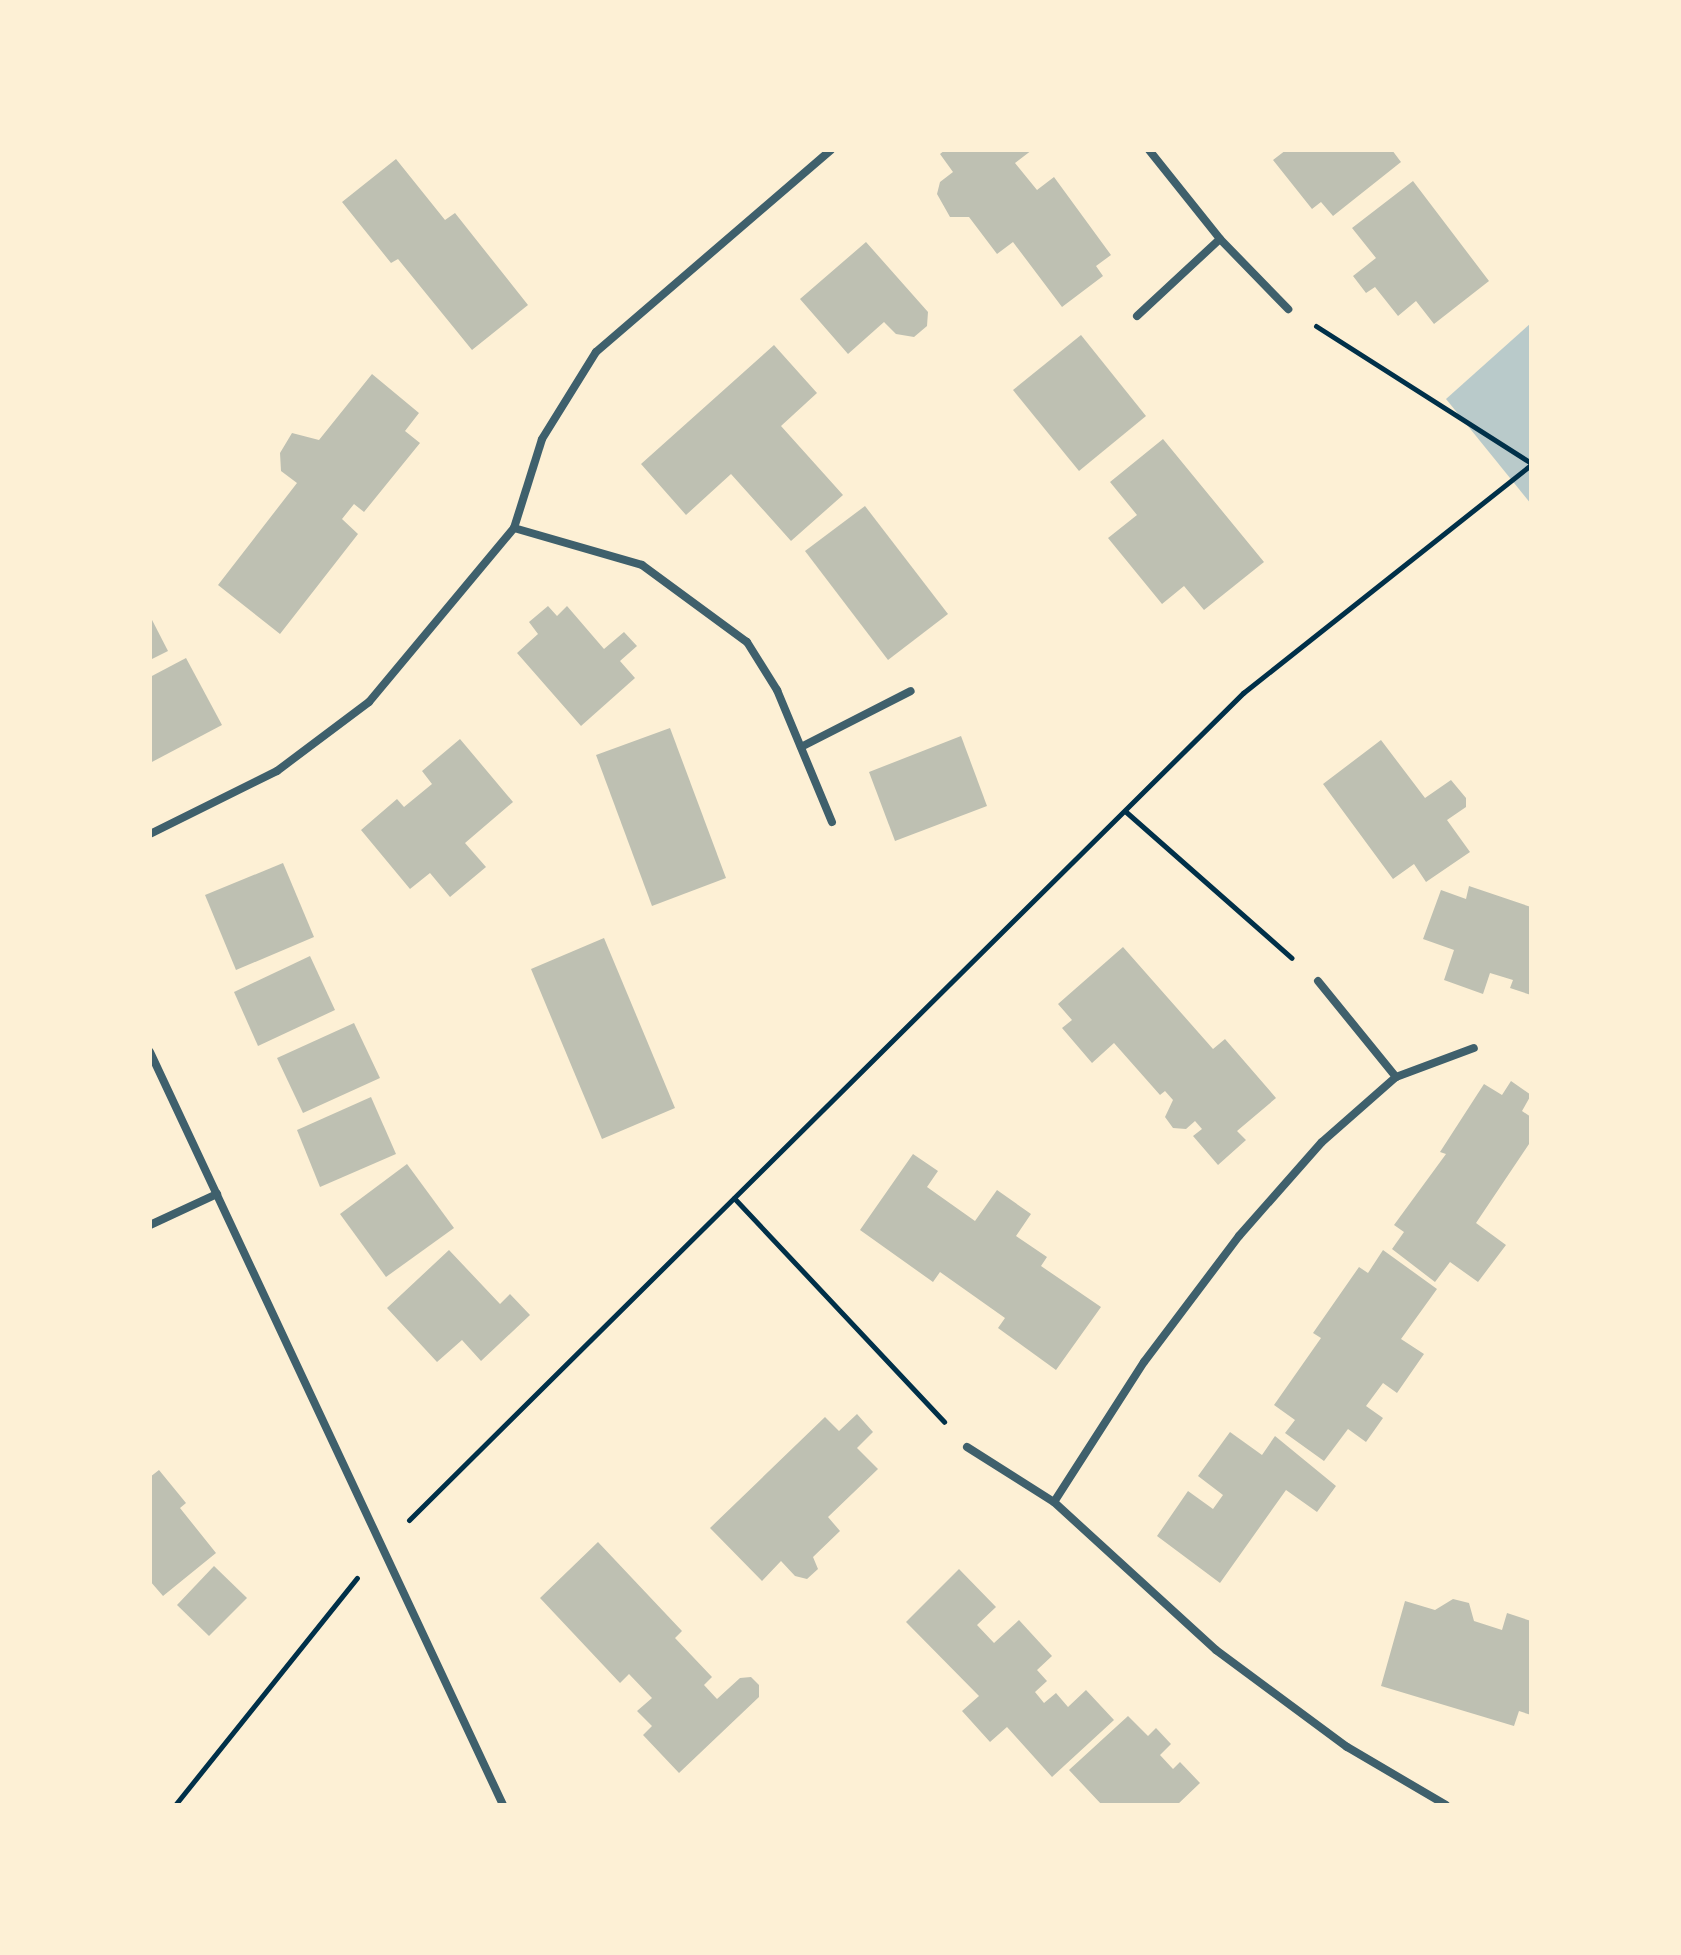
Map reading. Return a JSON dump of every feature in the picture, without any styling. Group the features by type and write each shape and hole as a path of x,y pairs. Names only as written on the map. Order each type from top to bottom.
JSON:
{"street":[{"path":"150,834 277,771 369,702 514,528 542,439 596,352 831,150"},
{"path":"1149,150 1220,239 1288,309"},
{"path":"1137,316 1220,239"},
{"path":"514,528 642,565 711,610 747,642 777,690 832,822"},
{"path":"801,747 911,691"},
{"path":"1318,981 1396,1077"},
{"path":"1054,1502 1144,1362 1239,1236 1322,1142 1396,1077 1474,1048"},
{"path":"150,1052 384,1545 503,1805"},
{"path":"150,1225 217,1194"},
{"path":"967,1447 1054,1502 1216,1650 1347,1747 1446,1805"}],"path":[{"path":"175,1805 384,1545 1243,693 1531,464 1288,309"},
{"path":"1125,811 1318,981"},
{"path":"734,1198 967,1447"}],"shaded area":[{"path":"1531,323 1531,504 1446,399"}],"building":[{"path":"945,150 1032,150 1015,163 1037,190 1054,177 1111,255 1096,266 1103,276 1062,307 1013,242 997,254 969,217 950,217 937,194 940,182 953,172 940,154"},
{"path":"1286,150 1392,150 1401,162 1333,216 1321,202 1312,209 1273,160"},
{"path":"396,159 445,220 455,213 528,305 472,350 398,259 391,263 342,202"},
{"path":"1413,181 1489,281 1434,324 1416,301 1398,316 1375,287 1366,293 1353,276 1376,258 1352,228"},
{"path":"866,242 928,312 927,326 914,337 896,334 884,322 848,354 800,299"},
{"path":"1081,335 1146,416 1079,471 1013,390"},
{"path":"774,345 817,393 781,426 843,495 791,541 731,474 686,515 641,464"},
{"path":"372,374 419,413 405,431 420,443 364,512 354,504 342,519 358,534 280,634 218,585 297,483 281,471 280,453 292,433 319,440"},
{"path":"1163,439 1264,562 1204,610 1184,586 1162,604 1108,538 1137,515 1110,482"},
{"path":"865,506 948,614 888,660 805,551"},
{"path":"548,606 557,616 567,606 604,649 624,632 637,646 620,661 635,678 581,726 517,653 538,634 529,622"},
{"path":"150,616 168,651 150,660"},
{"path":"186,658 222,725 150,763 150,677"},
{"path":"670,728 726,878 652,906 596,755"},
{"path":"961,736 987,806 895,841 869,772"},
{"path":"460,739 513,802 465,843 486,867 450,897 430,873 410,889 361,830 397,799 404,807 432,784 422,771"},
{"path":"1381,740 1425,798 1451,780 1466,798 1466,807 1447,820 1470,852 1426,882 1414,864 1393,879 1323,784"},
{"path":"283,863 314,937 236,970 205,895"},
{"path":"1469,886 1531,907 1531,995 1510,988 1513,980 1490,973 1483,994 1444,980 1454,950 1423,939 1441,890 1466,899"},
{"path":"604,938 675,1108 602,1139 531,969"},
{"path":"1123,947 1213,1049 1225,1039 1276,1098 1237,1131 1246,1140 1218,1165 1193,1136 1202,1129 1195,1121 1186,1129 1173,1128 1165,1117 1173,1100 1165,1091 1160,1095 1114,1043 1092,1063 1062,1028 1072,1020 1058,1004"},
{"path":"310,956 335,1010 258,1046 234,992"},
{"path":"354,1023 380,1078 303,1113 277,1058"},
{"path":"1511,1081 1531,1095 1522,1111 1531,1117 1531,1141 1476,1223 1506,1245 1478,1282 1450,1262 1435,1282 1392,1249 1404,1232 1394,1225 1446,1154 1440,1152 1484,1084 1502,1095"},
{"path":"371,1097 396,1154 320,1187 297,1130"},
{"path":"913,1154 938,1171 927,1187 975,1221 997,1190 1031,1214 1016,1236 1047,1257 1041,1266 1101,1307 1056,1370 998,1328 1005,1318 940,1272 933,1282 860,1230"},
{"path":"407,1164 454,1228 386,1277 340,1214"},
{"path":"449,1250 500,1304 510,1294 530,1315 481,1361 462,1340 437,1362 387,1308"},
{"path":"1383,1250 1437,1289 1401,1339 1424,1354 1397,1393 1383,1383 1366,1406 1383,1418 1366,1442 1348,1429 1324,1461 1285,1433 1295,1420 1274,1405 1321,1338 1313,1333 1359,1267 1368,1273"},
{"path":"857,1414 873,1432 857,1448 878,1469 828,1517 840,1531 813,1557 818,1569 807,1579 795,1576 781,1561 762,1581 710,1528 825,1417 839,1431"},
{"path":"1230,1432 1262,1455 1275,1436 1336,1486 1317,1512 1286,1490 1220,1583 1157,1536 1188,1491 1213,1509 1223,1495 1198,1476"},
{"path":"159,1470 186,1503 180,1508 216,1553 163,1596 150,1581 150,1477"},
{"path":"598,1542 682,1631 675,1638 712,1677 704,1685 717,1699 740,1678 751,1677 759,1685 759,1697 679,1773 643,1735 652,1726 637,1711 652,1698 629,1674 620,1683 540,1598"},
{"path":"214,1566 247,1598 209,1636 177,1605"},
{"path":"959,1569 996,1607 977,1625 994,1643 1019,1620 1052,1656 1037,1670 1047,1681 1035,1692 1044,1703 1056,1693 1068,1707 1086,1690 1114,1720 1052,1777 1007,1727 990,1742 962,1711 979,1696 906,1622"},
{"path":"1453,1599 1469,1603 1474,1621 1502,1630 1507,1613 1531,1621 1531,1715 1519,1711 1514,1726 1381,1686 1405,1601 1435,1610"},
{"path":"1128,1716 1148,1736 1156,1728 1171,1744 1160,1755 1173,1769 1180,1762 1200,1783 1177,1805 1102,1805 1069,1770"}]}
